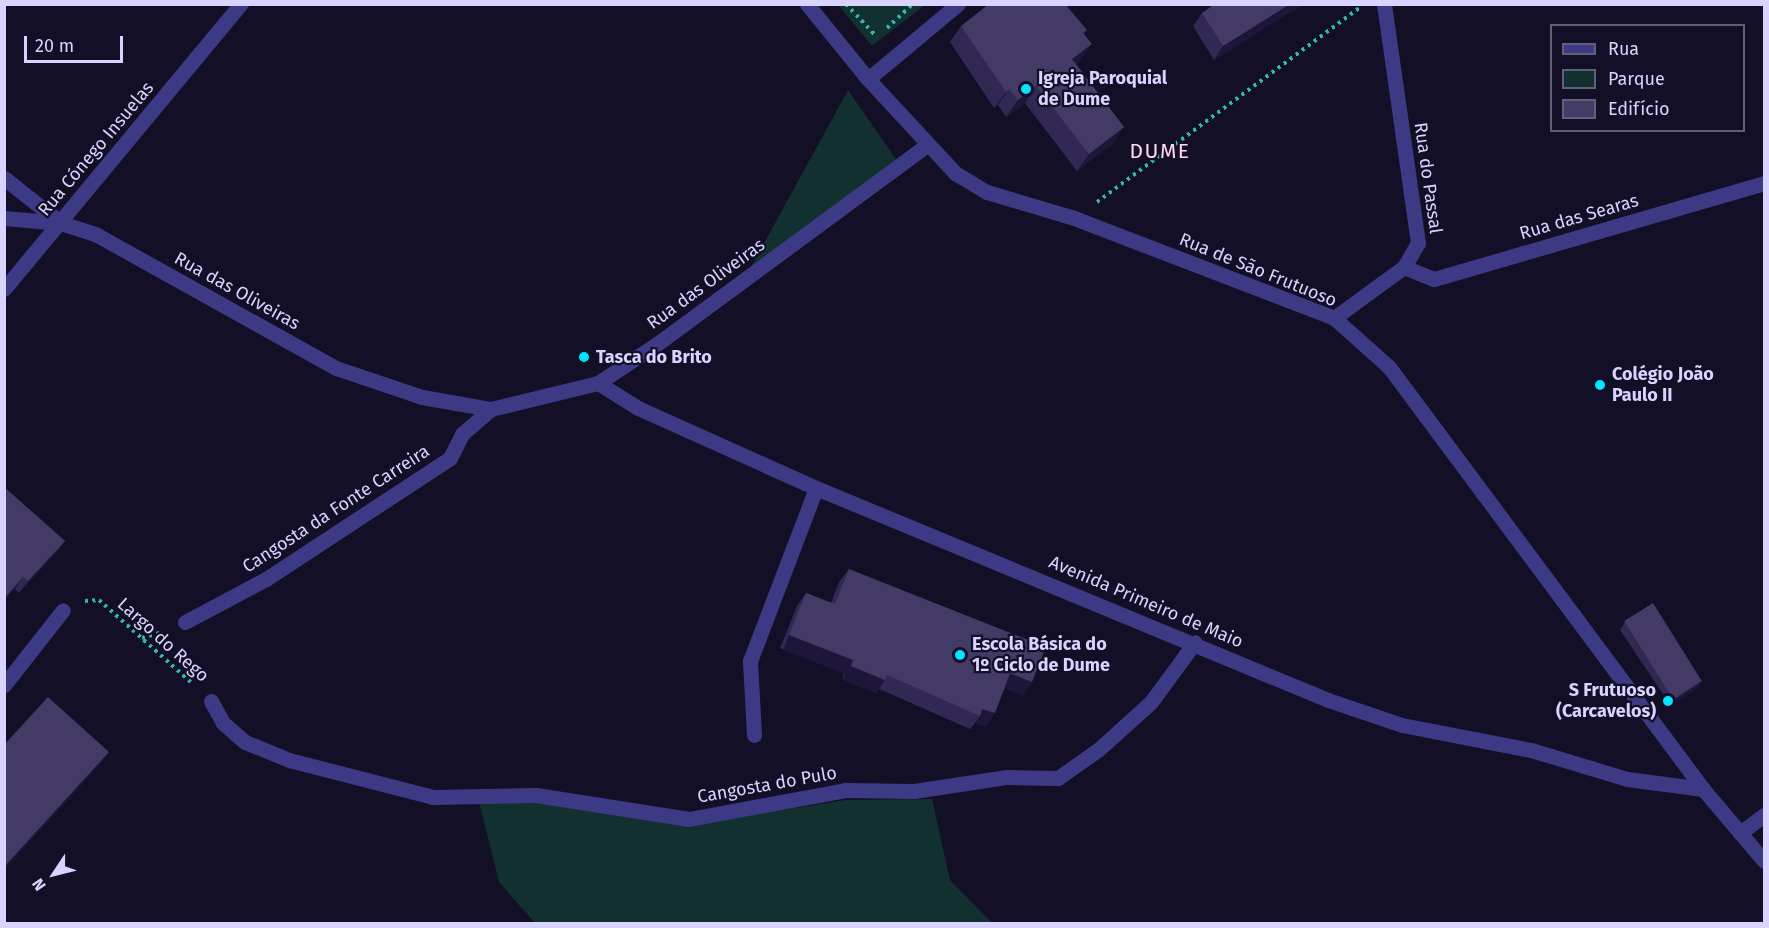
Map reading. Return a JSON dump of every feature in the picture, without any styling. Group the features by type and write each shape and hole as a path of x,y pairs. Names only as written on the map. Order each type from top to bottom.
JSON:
{"street":[{"name":"Rua Cónego Insuelas","path":"4,289 241,4"},
{"name":"Rua de São Frutuoso","path":"807,4 867,79 927,145 955,172 987,192 1074,218 1334,318 1389,367 1703,789 1764,861"},
{"name":"Rua do Passal","path":"1334,318 1404,267 1418,243 1384,4"},
{"path":"867,79 948,8"},
{"name":"Rua das Oliveiras","path":"61,223 97,235 336,368 422,397 491,409 598,383 657,344 927,145"},
{"path":"4,178 61,223"},
{"name":"Rua das Searas","path":"1404,267 1434,279 1764,183"},
{"path":"4,218 61,223"},
{"name":"Avenida Primeiro de Maio","path":"598,383 638,408 816,488 1195,642 1328,700 1402,725 1531,750 1627,779 1703,789"},
{"name":"Cangosta da Fonte Carreira","path":"185,622 266,579 450,458 462,434 491,409"},
{"path":"754,735 750,660 816,488"},
{"path":"4,685 63,610"},
{"name":"Cangosta do Pulo","path":"211,701 222,723 245,742 289,760 434,797 536,795 689,819 845,790 914,791 1007,777 1058,778 1099,749 1151,702 1195,642"},
{"path":"1740,833 1764,815"}],"path":[{"path":"846,4 875,38 913,4"},
{"path":"1074,218 1365,4"},
{"name":"Largo do Rego","path":"63,610 81,601 99,600 211,701"}],"green space":[{"path":"838,5 925,5 872,46"},
{"path":"848,90 900,165 744,280"},
{"path":"932,799 950,880 992,923 535,923 499,882 479,802 536,800 691,825 845,800"}],"building":[{"name":"Igreja Paroquial de Dume","path":"989,4 1065,4 1087,30 1083,33 1092,44 1072,59 1124,127 1089,154 1036,86 1018,100 1009,89 1006,92 961,26"},
{"path":"1215,4 1290,4 1223,46 1202,13"},
{"path":"4,487 65,541 28,581 23,577 4,599"},
{"path":"849,569 1046,647 1032,682 1010,673 995,713 982,709 980,716 887,675 885,680 851,666 853,660 789,635 806,593 835,604"},
{"path":"1653,603 1702,681 1673,699 1624,621"},
{"path":"48,697 109,752 4,867 4,745"}],"place":[{"name":"Igreja Paroquial de Dume","path":"1026,89"},
{"name":"Tasca do Brito","path":"584,357"},
{"name":"Colégio João Paulo II","path":"1600,385"},
{"name":"Escola Básica do 1º Ciclo de Dume","path":"960,655"},
{"name":"S Frutuoso (Carcavelos)","path":"1668,701"}],"district":[{"name":"DUME","path":"1160,151"}]}
